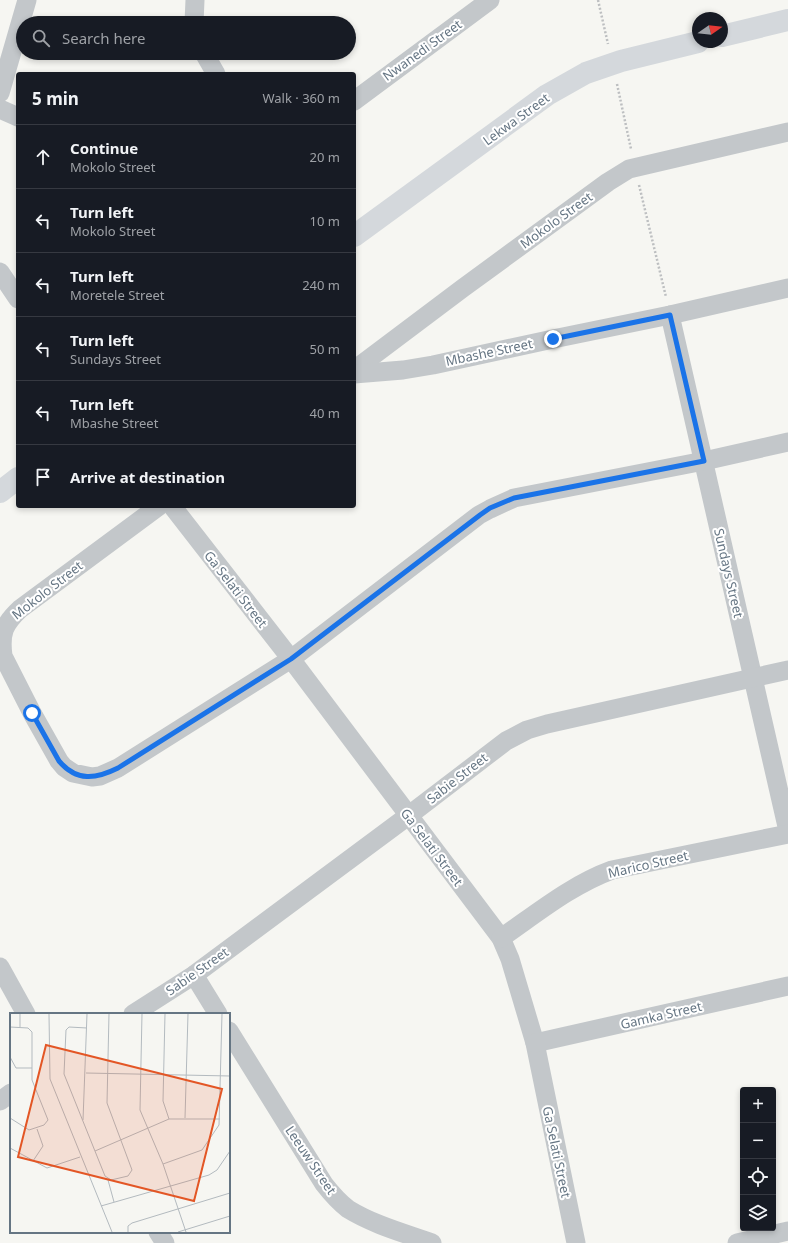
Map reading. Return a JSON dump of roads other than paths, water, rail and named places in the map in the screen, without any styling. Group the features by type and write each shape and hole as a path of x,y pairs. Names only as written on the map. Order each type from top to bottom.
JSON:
{"street":[{"path":"22,16 27,0"},
{"path":"195,16 196,0"},
{"name":"Nwanedi Street","path":"356,100 490,0"},
{"path":"728,35 788,20"},
{"path":"0,93 16,38"},
{"name":"Lekwa Street","path":"356,235 547,95 586,73 621,61 692,43"},
{"path":"208,60 215,72"},
{"path":"0,109 16,116"},
{"name":"Mokolo Street","path":"356,368 608,182 629,169 635,166 788,132"},
{"path":"0,272 16,296"},
{"name":"Mbashe Street","path":"356,374 419,368 670,315 788,288"},
{"name":"Sundays Street","path":"670,315 788,832"},
{"path":"291,659 480,515 514,498 704,461 788,442"},
{"path":"0,492 16,480"},
{"name":"Mokolo Street","path":"156,508 20,608 8,620 0,638 3,656 32,713 59,761 73,773 92,777 100,776 118,768 291,659"},
{"name":"Ga Selati Street","path":"174,508 291,659 501,938 510,959 535,1043 576,1243"},
{"name":"Sabie Street","path":"135,1013 194,975 408,816 506,740 526,730 547,724 788,670"},
{"name":"Marico Street","path":"501,938 566,894 601,874 612,870 788,832"},
{"path":"0,968 25,1013"},
{"path":"194,975 217,1013"},
{"name":"Gamka Street","path":"535,1043 788,986"},
{"name":"Leeuw Street","path":"230,1034 324,1184 334,1196 347,1208 370,1221 432,1243"},
{"path":"0,1101 10,1095"},
{"path":"737,1243 788,1231"},
{"path":"159,1233 165,1243"}]}
